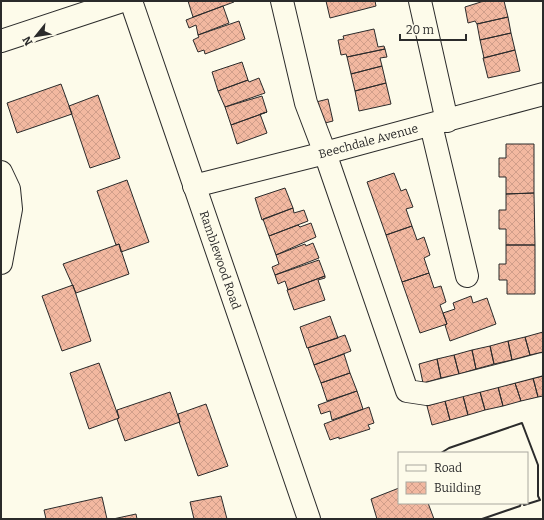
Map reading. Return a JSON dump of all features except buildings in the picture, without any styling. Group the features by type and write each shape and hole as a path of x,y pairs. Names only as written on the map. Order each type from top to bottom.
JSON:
{"street":[{"path":"1,41 122,1"},
{"name":"Ramblewood Road","path":"131,1 309,519"},
{"path":"282,1 306,103 325,153 407,391 427,394 543,364"},
{"path":"420,1 439,123 467,276"},
{"name":"Beechdale Avenue","path":"194,186 439,123 543,94"},
{"path":"1,172 9,189 11,209 1,263"}],"wall":[{"path":"443,452 449,448 522,423 538,465 538,496 540,500 528,504"},
{"path":"482,519 520,506 521,504"},
{"path":"524,504 527,504"}]}
